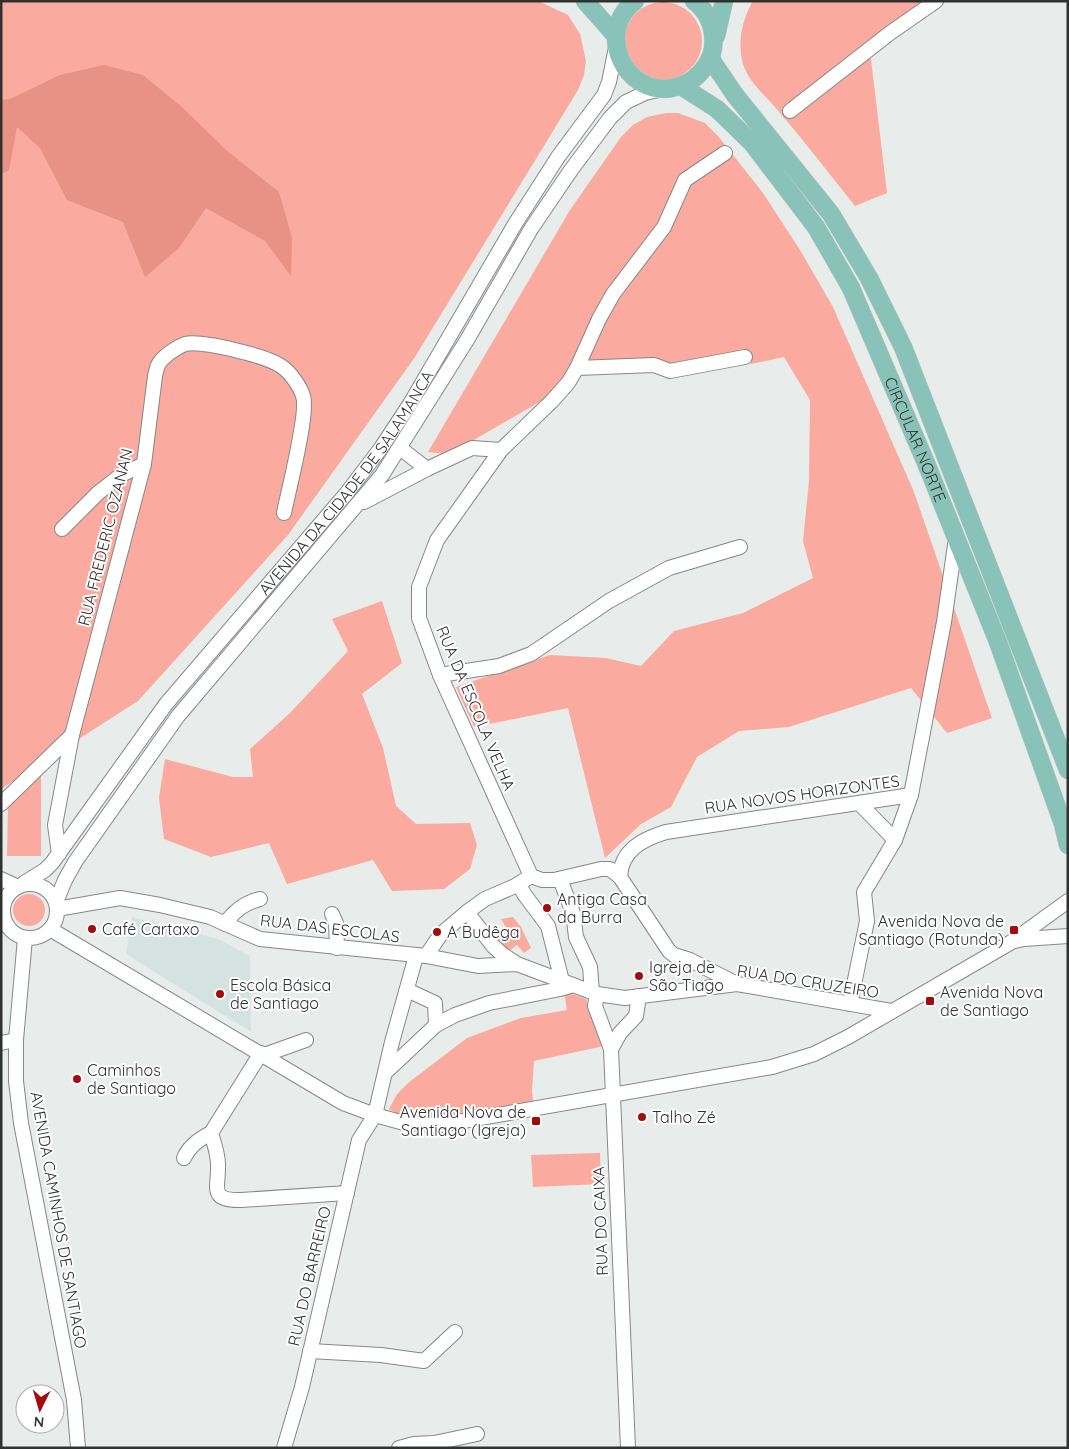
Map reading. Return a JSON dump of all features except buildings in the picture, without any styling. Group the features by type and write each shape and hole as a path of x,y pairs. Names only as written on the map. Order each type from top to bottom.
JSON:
{"main road":[{"path":"585,1 616,41"},
{"path":"616,41 621,17 635,1"},
{"path":"694,1 701,6 710,20 714,35 711,55"},
{"path":"673,88 695,78 706,66 711,55 724,1"},
{"name":"CIRCULAR NORTE","path":"616,41 620,60 628,72 638,81 651,87 673,88 717,109 752,144 816,227 851,288 926,463 998,642 1042,763 1063,824 1068,845"},
{"name":"CIRCULAR NORTE","path":"711,55 736,95 831,214 869,278 903,347 1068,770"}],"street":[{"path":"790,111 890,33 936,1"},
{"name":"AVENIDA DA CIDADE DE SALAMANCA","path":"20,885 45,870 59,854 166,704 346,494 381,448 410,404 515,224 558,157 604,95 609,82 616,41"},
{"name":"AVENIDA DA CIDADE DE SALAMANCA","path":"57,905 65,880 75,862 178,716 382,475 467,340 532,230 571,170 610,118 622,106 645,94 673,88"},
{"name":"RUA DA ESCOLA VELHA","path":"567,983 548,926 524,894 525,880 440,675 419,618 418,586 436,540 501,450 568,383 577,368 599,319 614,294 664,227 685,180 725,153"},
{"name":"RUA FREDERIC OZANAN","path":"59,854 55,825 72,735 144,464 155,376 159,362 171,352 185,344 209,344 259,357 281,366 295,380 304,398 304,416 284,513"},
{"path":"577,368 654,365 670,371 745,358"},
{"path":"400,448 427,469"},
{"path":"358,505 472,448 501,450"},
{"path":"62,529 98,493 121,475 144,464"},
{"path":"912,795 944,622 956,538"},
{"path":"440,675 498,666 530,654 609,600 669,568 740,547"},
{"path":"1,804 72,735"},
{"name":"RUA NOVOS HORIZONTES","path":"620,877 620,868 623,860 635,845 650,837 666,832 912,795 895,840 864,892 867,921 850,1004"},
{"path":"859,803 895,840"},
{"path":"525,880 554,880 601,869 610,869 620,877 669,951 737,984"},
{"path":"1,879 20,885 40,885 52,895 57,905 57,916 50,929 39,937 25,938 17,935 5,923 2,906 5,898 10,891 20,885"},
{"name":"RUA DO CAIXA","path":"560,879 573,913 576,937 590,967 595,1006 610,1049 628,1448"},
{"name":"RUA DO BARREIRO","path":"284,1448 302,1387 359,1140 375,1115 407,990 421,956 441,934 467,912 485,899 525,880"},
{"name":"RUA DAS ESCOLAS","path":"57,905 120,898 210,917 260,939 421,956 478,966 517,964"},
{"path":"225,924 231,915 244,904 260,899"},
{"path":"50,929 343,1103 404,1123 440,1125 772,1067 822,1050 848,1037 1010,943 1068,901"},
{"path":"467,912 493,946 517,964"},
{"path":"332,914 336,923 337,948"},
{"path":"1010,943 1024,939 1068,936"},
{"name":"AVENIDA CAMINHOS DE SANTIAGO","path":"25,938 16,1040 16,1081 21,1123 74,1400 78,1448"},
{"name":"RUA DO CRUZEIRO","path":"517,964 594,993 625,998 737,984 891,1011"},
{"path":"387,1071 436,1025 455,1015 489,1004 560,989 567,983"},
{"path":"407,990 435,1003 436,1025"},
{"path":"610,1049 620,1033 636,1016 640,996"},
{"path":"1,1043 16,1040"},
{"path":"184,1158 192,1146 211,1133 262,1054 306,1040"},
{"path":"211,1133 218,1163 216,1190 220,1197 227,1200 347,1193"},
{"path":"310,1351 381,1354 424,1361 455,1332"},
{"path":"399,1448 477,1434"}],"shaded area":[{"path":"1,1 538,1 568,15 580,34 586,61 584,75 578,90 415,357 288,535 138,701 1,789"},
{"path":"753,1 927,1 870,51 887,193 855,206 750,78 743,64 740,48 743,23"},
{"path":"663,2 678,5 691,13 699,26 702,41 699,56 691,69 678,77 663,80 648,77 635,69 627,56 624,41 627,26 635,13 648,5"},
{"path":"104,65 143,75 183,108 227,151 279,192 292,238 291,276 265,241 206,208 179,248 145,277 123,222 67,200 40,148 17,127 9,170 1,174 1,100 10,99 60,75"},
{"path":"666,113 678,113 705,123 718,136 763,193 800,250 833,307 914,492 992,718 947,733 911,688 789,727 739,731 697,757 671,807 641,824 605,858 568,708 474,727 456,687 550,655 606,658 641,666 674,631 743,613 813,578 803,541 809,481 810,400 784,357 751,364 745,351 671,366 574,364 550,396 465,445 445,454 428,452 570,210 621,137 633,125 647,117"},
{"path":"382,601 402,663 362,694 383,748 396,806 416,824 470,823 477,845 470,869 444,889 392,891 373,860 287,884 269,843 211,857 164,839 159,798 165,759 233,777 253,777 250,749 290,713 348,651 332,619"},
{"path":"41,771 41,856 7,856 8,803"},
{"path":"29,894 35,895 40,899 44,904 44,916 40,921 35,925 29,926 23,925 18,921 14,916 13,910 14,904 18,899 23,895"},
{"name":"Escola Básica de Santiago","path":"132,917 218,939 250,956 251,1032 126,954"},
{"path":"513,917 521,927 531,948 524,953 517,945 505,954 492,942 501,936 504,940 511,936 501,919"},
{"path":"564,991 586,999 604,1046 534,1061 533,1102 486,1112 434,1118 403,1116 389,1109 397,1094 408,1083 467,1038 521,1018 567,1010"},
{"path":"600,1153 601,1184 533,1187 531,1155"}],"place":[{"name":"Antiga Casa da Burra","path":"547,908"},
{"name":"Café Cartaxo","path":"92,929"},
{"name":"Avenida Nova de Santiago (Rotunda)","path":"1014,930"},
{"name":"A Budêga","path":"437,932"},
{"name":"Igreja de São Tiago","path":"639,976"},
{"name":"Escola Básica de Santiago","path":"220,994"},
{"name":"Avenida Nova de Santiago","path":"930,1001"},
{"name":"Caminhos de Santiago","path":"77,1079"},
{"name":"Talho Zé","path":"642,1117"},
{"name":"Avenida Nova de Santiago (Igreja)","path":"536,1121"}]}
